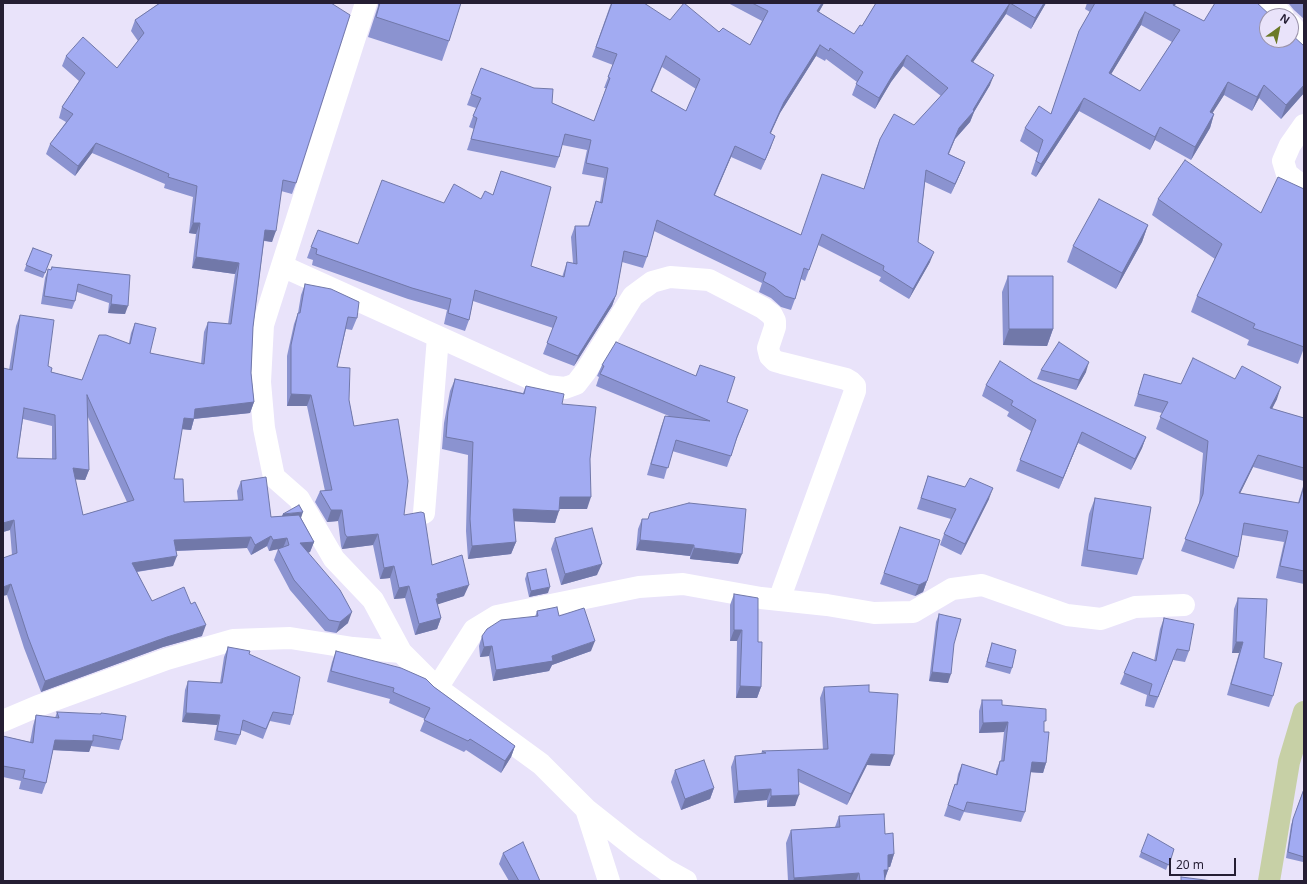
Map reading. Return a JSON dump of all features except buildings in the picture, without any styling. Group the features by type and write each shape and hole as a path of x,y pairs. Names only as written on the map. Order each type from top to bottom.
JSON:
{"main road":[{"path":"1269,881 1289,762 1304,712"}],"street":[{"path":"366,3 262,325 260,382 264,428 274,477 299,499 334,559 373,600 401,652 437,688 541,764 586,809 634,847 666,870 686,881"},
{"path":"1304,125 1290,145 1283,161 1287,174 1304,187"},
{"path":"282,266 547,386 565,388 576,384 586,371 633,296 652,282 670,277 709,280 763,308 772,315 775,321 775,327 768,348 770,356 782,363 846,379 855,386 855,391 779,600"},
{"path":"424,513 438,337"},
{"path":"437,688 474,630 497,616 639,587 683,584 779,600 828,605 874,613 913,612 952,589 982,585 1067,615 1101,619 1135,607 1184,605"},
{"path":"3,721 38,706 167,659 233,640 290,638 353,648 401,652"},
{"path":"586,809 609,881"}]}
